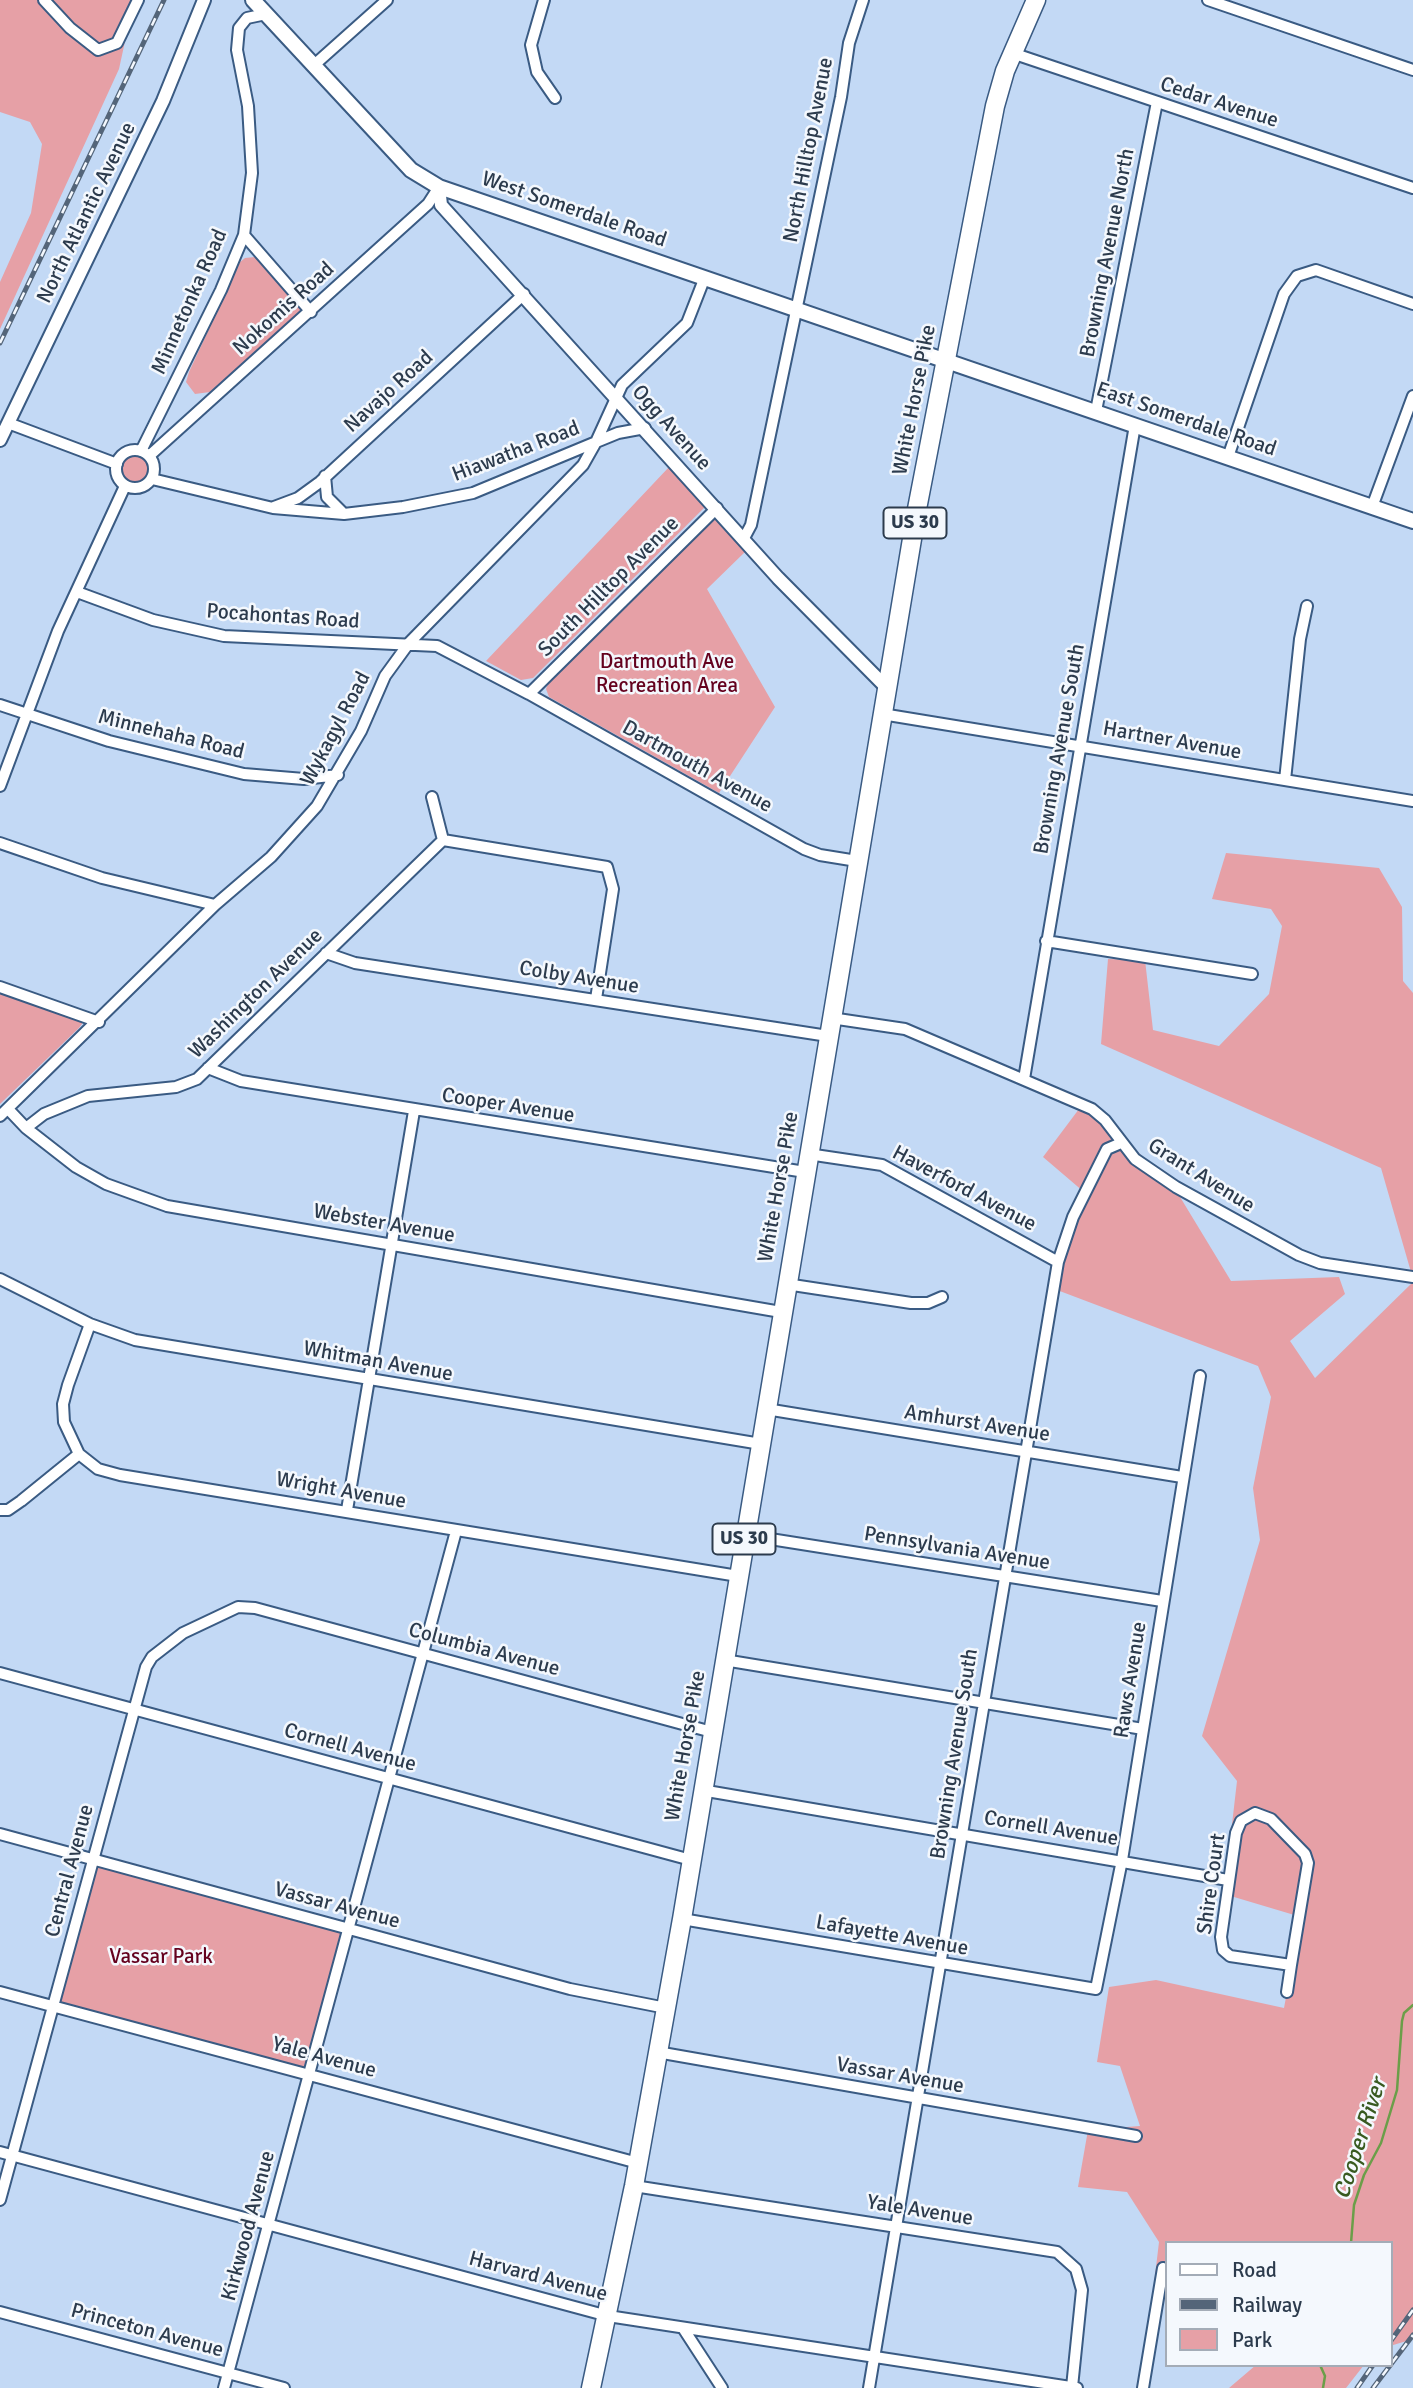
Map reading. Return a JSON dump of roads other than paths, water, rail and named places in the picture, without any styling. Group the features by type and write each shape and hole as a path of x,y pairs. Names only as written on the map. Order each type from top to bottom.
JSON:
{"highway":[{"name":"White Horse Pike","path":"591,2388 634,2186 682,1919 701,1790 857,861 946,359 995,106 1012,53 1036,0"}],"main road":[{"name":"West Somerdale Road","path":"253,0 411,170 439,187 946,359"},
{"name":"East Somerdale Road","path":"946,359 1413,521"}],"street":[{"path":"44,0 84,40 98,50 117,43 138,0"},
{"name":"North Atlantic Avenue","path":"0,440 163,101 204,0"},
{"path":"313,66 387,0"},
{"path":"544,0 531,45 537,72 555,98"},
{"name":"North Hilltop Avenue","path":"797,308 849,43 863,0"},
{"path":"1208,0 1413,70"},
{"name":"Minnetonka Road","path":"145,453 244,235 252,173 248,106 237,44 239,28 247,18 266,14"},
{"name":"Cedar Avenue","path":"1012,53 1413,188"},
{"name":"Browning Avenue North","path":"1097,411 1157,102"},
{"name":"Ogg Avenue","path":"439,187 442,205 743,540 873,678 887,688"},
{"name":"Nokomis Road","path":"145,453 311,312 428,204 439,187"},
{"path":"244,235 311,312"},
{"path":"1228,457 1284,294 1300,274 1316,270 1413,304"},
{"name":"Hiawatha Road","path":"125,486 137,489 152,479 273,508 344,514 403,508 473,494 596,442 622,385 687,323 705,277"},
{"name":"Navajo Road","path":"273,508 299,498 325,476 524,295"},
{"path":"743,540 751,525 797,308"},
{"path":"1372,507 1413,396"},
{"path":"8,423 117,464"},
{"name":"Browning Avenue South","path":"1024,1079 1135,425"},
{"path":"596,442 618,433 645,428"},
{"name":"Wykagyl Road","path":"4,1113 215,905 271,857 317,806 338,775 385,676 409,643 583,465 596,442"},
{"path":"0,786 58,631 125,486 117,476 117,464 123,454 145,453 155,467 152,479"},
{"path":"325,476 327,497 344,514"},
{"name":"South Hilltop Avenue","path":"529,694 717,508"},
{"name":"Pocahontas Road","path":"76,592 153,620 224,636 312,642 409,643"},
{"path":"1285,780 1300,639 1307,606"},
{"name":"Dartmouth Avenue","path":"409,643 437,646 529,694 804,849 820,855 857,861"},
{"name":"Minnehaha Road","path":"0,705 109,741 244,774 304,779 338,775"},
{"name":"Hartner Avenue","path":"882,715 1081,744 1413,801"},
{"path":"432,797 443,840 607,867 612,875 613,889 596,999"},
{"name":"Washington Avenue","path":"26,1128 44,1114 64,1104 107,1093 176,1087 197,1079 443,840"},
{"path":"0,843 102,878 215,905"},
{"path":"1046,941 1252,974"},
{"name":"Colby Avenue","path":"326,953 355,963 596,999 829,1027"},
{"path":"0,987 99,1022"},
{"name":"Grant Avenue","path":"829,1027 905,1029 1024,1079 1092,1109 1105,1120 1135,1159 1176,1187 1298,1255 1320,1263 1412,1277"},
{"name":"Cooper Avenue","path":"208,1068 241,1081 805,1172"},
{"path":"347,1510 414,1111"},
{"name":"Webster Avenue","path":"4,1113 76,1167 149,1201 781,1312"},
{"name":"Browning Avenue South","path":"869,2388 938,1965 964,1834 982,1703 1024,1451 1058,1262 1073,1217 1107,1149 1121,1143"},
{"name":"Haverford Avenue","path":"808,1154 882,1165 1058,1262"},
{"name":"Whitman Avenue","path":"0,1279 90,1324 135,1340 368,1381 761,1444"},
{"path":"786,1284 911,1303 928,1303 942,1297"},
{"path":"0,1510 8,1510 21,1501 79,1454 64,1422 62,1404 90,1324"},
{"name":"Raws Avenue","path":"1096,1989 1122,1860 1200,1376"},
{"name":"Amhurst Avenue","path":"766,1409 1182,1477"},
{"name":"Wright Avenue","path":"79,1454 98,1469 120,1475 738,1576"},
{"name":"Kirkwood Avenue","path":"225,2388 456,1531"},
{"name":"Pennsylvania Avenue","path":"745,1535 1162,1601"},
{"name":"Central Avenue","path":"0,2200 134,1709 152,1657 183,1633 238,1607 246,1608"},
{"name":"Columbia Avenue","path":"246,1608 712,1732"},
{"path":"724,1660 1143,1729"},
{"name":"Cornell Avenue","path":"0,1673 691,1860"},
{"name":"Cornell Avenue","path":"701,1790 1228,1880"},
{"name":"Shire Court","path":"1287,1993 1308,1863 1306,1854 1270,1819 1255,1813 1241,1821 1228,1880 1221,1937 1223,1950 1230,1956 1291,1965"},
{"name":"Vassar Avenue","path":"0,1835 570,1989 666,2008"},
{"name":"Lafayette Avenue","path":"682,1919 938,1965 1096,1989"},
{"name":"Yale Avenue","path":"0,1992 638,2163"},
{"name":"Vassar Avenue","path":"657,2052 1136,2136"},
{"name":"Harvard Avenue","path":"0,2152 608,2316 1074,2388"},
{"name":"Yale Avenue","path":"634,2186 1057,2252 1076,2269 1082,2290 1074,2388"},
{"path":"1143,2388 1163,2268"},
{"name":"Princeton Avenue","path":"0,2312 285,2388"},
{"path":"683,2328 722,2388"}],"waterway":[{"name":"Cooper River","path":"1351,2241 1354,2205 1364,2175 1381,2143 1397,2090 1404,2013 1413,2005"},
{"name":"Cooper River","path":"1321,2367 1325,2376 1323,2388"}],"railway":[{"path":"0,343 164,0"},
{"path":"1392,2339 1413,2310"},
{"path":"1392,2363 1413,2335"},
{"path":"1357,2388 1372,2367"},
{"path":"1373,2388 1389,2367"}],"park label":[{"name":"Dartmouth Ave Recreation Area","path":"667,674"},
{"name":"Vassar Park","path":"161,1957"}]}
